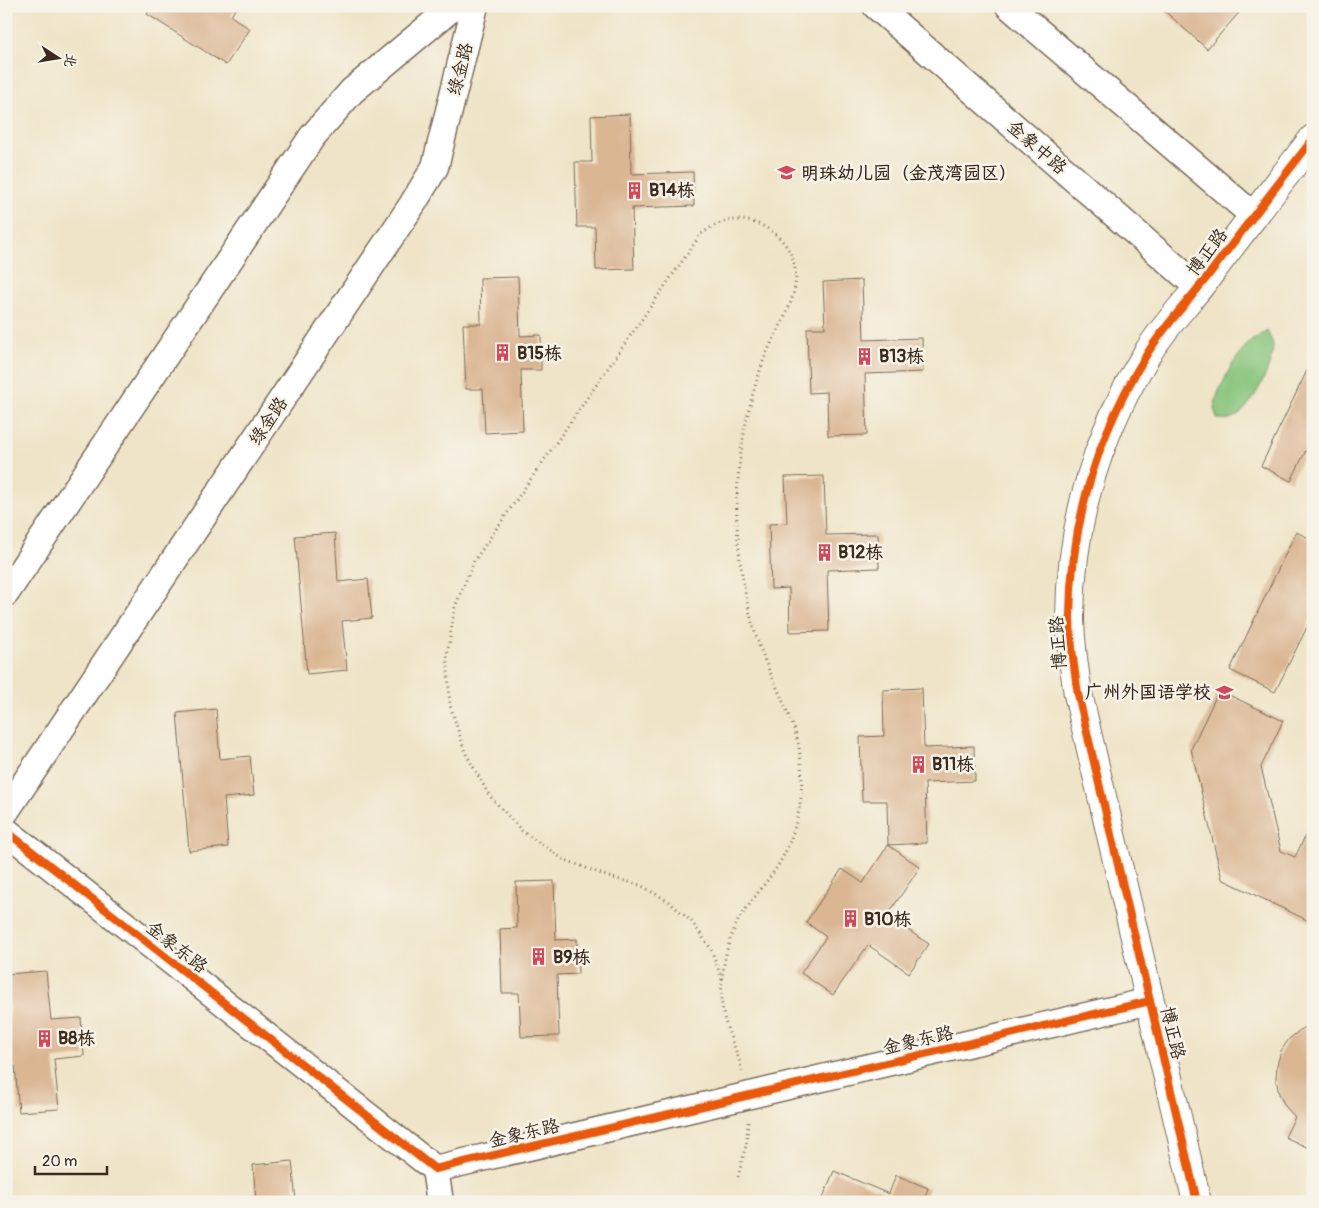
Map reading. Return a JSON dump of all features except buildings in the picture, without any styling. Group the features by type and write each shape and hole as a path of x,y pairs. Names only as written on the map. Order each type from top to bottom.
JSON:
{"street":[{"path":"6,592 312,137 352,91 454,6"},
{"name":"绿金路","path":"6,811 412,205 435,167 475,6"},
{"name":"金象中路","path":"876,6 1199,288"},
{"path":"1009,6 1254,216"},
{"name":"博正路","path":"1197,1202 1078,694 1072,655 1070,617 1076,539 1094,464 1109,425 1127,388 1148,352 1313,139"},
{"name":"金象东路","path":"6,831 435,1169 1150,1001"},
{"path":"435,1169 440,1202"}],"path":[{"path":"722,979 711,949 692,922 668,900 640,885 609,877 563,859 522,831 489,795 465,752 450,705 447,655 455,606 474,561 701,234 718,223 738,220 758,223 775,234 789,249 795,268 795,289 764,359 748,413 739,469 737,525 743,581 756,636 776,689 792,723 801,759 801,797 792,834 776,868 738,922 727,950 722,979 722,1006 727,1033 742,1067 748,1104 747,1141 738,1177"}],"green space":[{"path":"1267,331 1273,344 1272,355 1265,377 1259,388 1245,409 1237,416 1228,419 1217,419 1214,408 1218,393 1231,366 1249,342"}],"cycle path":[{"path":"1197,1202 1078,694 1071,635 1072,580 1082,512 1090,479 1114,415 1130,384 1161,334 1313,139"},
{"path":"6,831 435,1169 1150,1001"}],"place":[{"name":"明珠幼儿园（金茂湾园区）","path":"787,173"},
{"name":"B14栋","path":"635,190"},
{"name":"B15栋","path":"503,353"},
{"name":"B13栋","path":"865,356"},
{"name":"B12栋","path":"824,552"},
{"name":"广州外国语学校","path":"1225,692"},
{"name":"B11栋","path":"918,764"},
{"name":"B10栋","path":"850,919"},
{"name":"B9栋","path":"539,957"},
{"name":"B8栋","path":"44,1038"}]}
